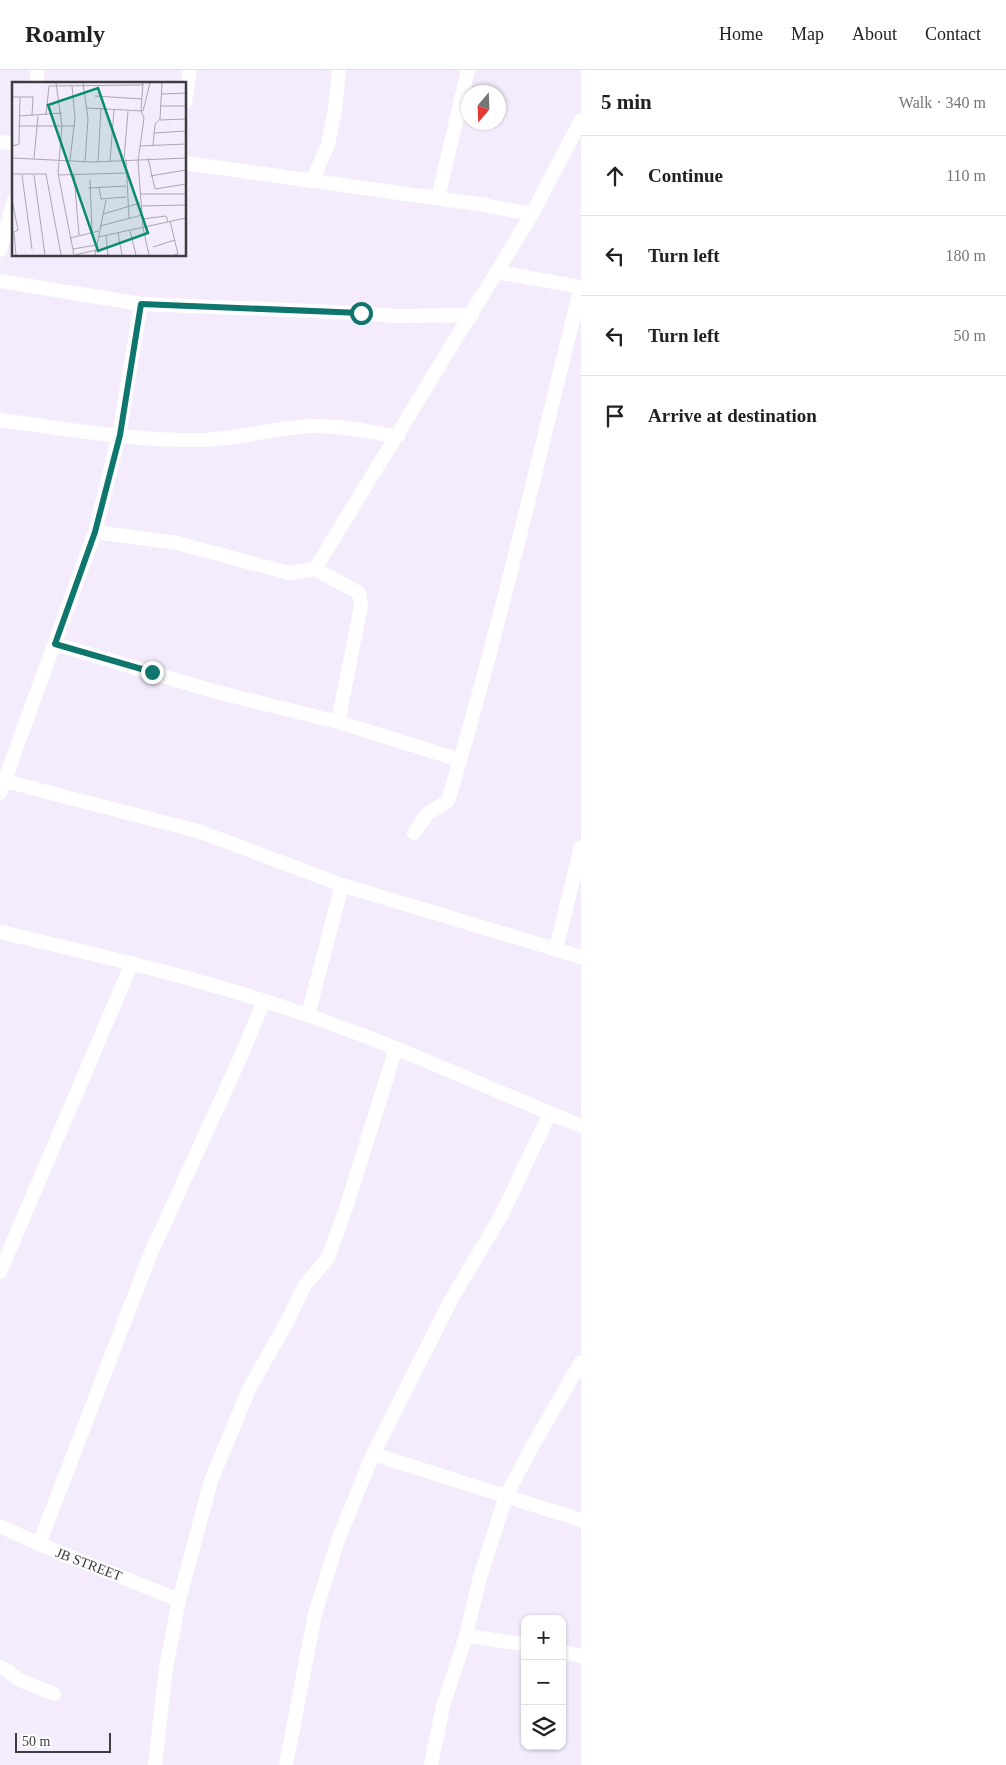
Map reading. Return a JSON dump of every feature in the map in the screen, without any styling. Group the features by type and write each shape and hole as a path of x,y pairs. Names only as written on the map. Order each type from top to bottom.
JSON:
{"street":[{"path":"186,96 190,70"},
{"path":"312,181 328,145 335,109 338,70"},
{"path":"438,198 468,70"},
{"path":"315,569 472,315 532,214 579,128"},
{"path":"186,163 438,198 532,214"},
{"path":"1,243 12,207"},
{"path":"414,833 428,813 448,801 500,614 581,287 497,272"},
{"path":"0,281 141,304 399,316 472,315"},
{"path":"141,304 120,435 95,532 2,787 201,832 342,884 581,957"},
{"path":"0,420 120,435 199,440 312,426 341,427 398,436"},
{"path":"95,532 177,544 289,573 315,569 359,593 361,606 338,722"},
{"path":"55,644 213,691 338,722 460,760"},
{"path":"556,949 581,847"},
{"path":"308,1015 342,884"},
{"path":"0,932 132,963 308,1015 396,1048 581,1126"},
{"path":"0,1272 132,963"},
{"path":"39,1544 150,1255 241,1056 264,1001"},
{"path":"155,1765 166,1668 179,1600 211,1480 249,1390 305,1285 328,1258 347,1205 396,1048"},
{"path":"286,1765 315,1614 338,1540 373,1454 452,1298 502,1214 550,1113"},
{"path":"431,1765 443,1706 466,1636 480,1577 506,1496 581,1362"},
{"path":"373,1454 581,1520"},
{"name":"JB STREET","path":"0,1526 39,1544 179,1600"},
{"path":"466,1636 521,1643"},
{"path":"566,1653 581,1656"},
{"path":"0,1667 8,1670 18,1679 54,1694"}],"route":[{"path":"152,672 55,644 95,532 120,435 141,304 361,313"}]}
